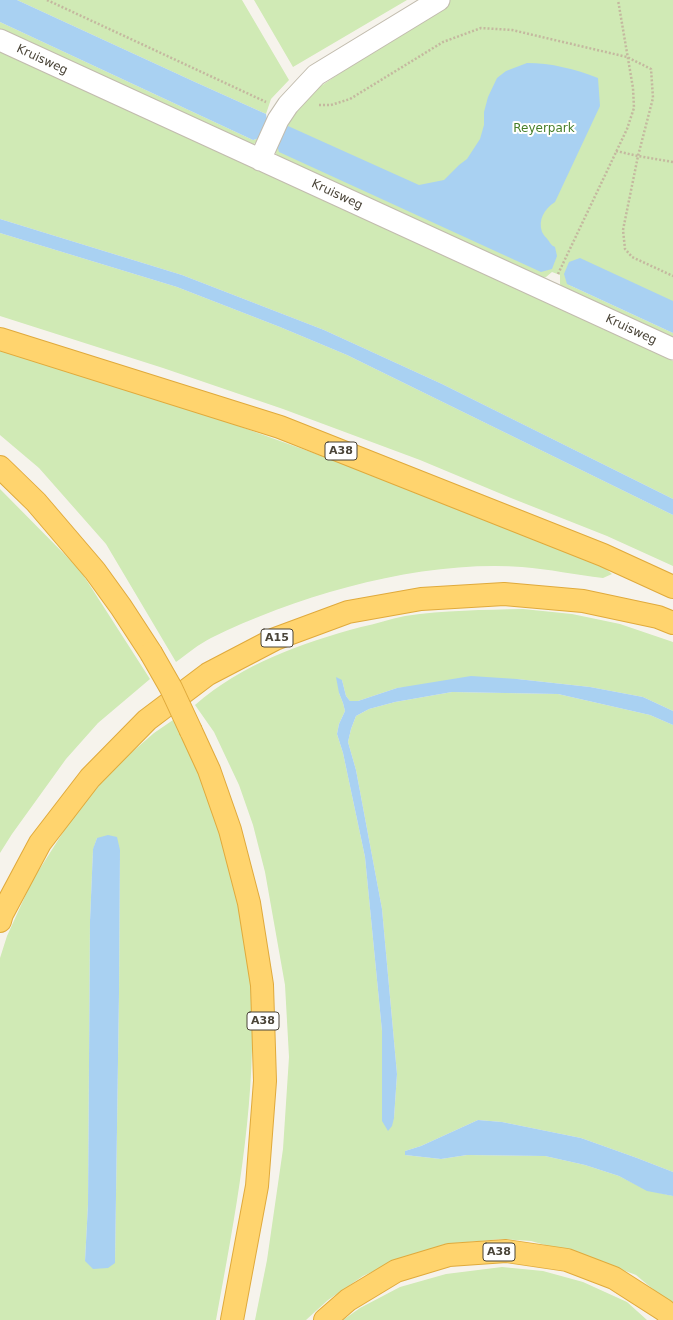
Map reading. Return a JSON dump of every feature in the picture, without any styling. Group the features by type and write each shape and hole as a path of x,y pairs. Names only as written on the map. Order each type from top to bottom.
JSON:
{"highway":[{"name":"A38","path":"0,339 280,427 603,555 673,587"},
{"name":"A38","path":"0,467 36,502 95,571 151,653 170,688 209,770 230,830 249,903 262,985 265,1081 257,1186 232,1320"},
{"name":"A15","path":"0,921 2,914 40,843 90,778 147,720 208,674 275,639 348,612 421,599 504,594 583,601 658,617 673,623"},
{"name":"A38","path":"325,1320 348,1300 396,1271 448,1255 506,1251 567,1260 614,1278 664,1310 673,1319"}],"street":[{"path":"260,160 278,120 288,104 316,75 439,0"},
{"name":"Kruisweg","path":"0,40 673,349"}],"path":[{"path":"47,0 263,101 288,104 331,104 350,99 442,42 481,28 512,30 627,57 651,69 653,98 638,156 623,230 625,249 632,257 673,276"},
{"path":"549,292 627,129 634,108 633,88 618,0"},
{"path":"616,150 638,156 673,162"}],"green space":[{"path":"17,0 242,0 289,80 271,99 266,114"},
{"path":"254,0 407,0 293,67"},
{"name":"Reyerpark","path":"449,0 673,0 673,323 567,284 673,333 673,341 563,289 560,284 560,275 552,272 546,277 539,279 282,162 278,157 275,152 274,140 309,94"},
{"path":"0,22 253,140 263,137 254,144 245,144 0,32"},
{"path":"0,50 557,306 673,361 673,499 442,384 324,330 182,275 0,219"},
{"path":"0,233 177,287 347,355 673,515 673,566 607,536 420,460 283,409 163,368 0,316"},
{"path":"0,350 180,405 450,502 606,569 612,574 603,578 522,567 483,566 443,569 362,583 283,607 246,622 211,638 176,662 106,544 39,468 0,435"},
{"path":"0,489 80,570 150,679 98,723 66,759 0,853"},
{"path":"523,609 572,614 620,624 673,642 673,711 643,697 590,687 517,679 397,688 358,701 350,701 346,696 342,680 339,693 345,711 339,724 337,734 343,753 365,857 382,1031 382,1121 394,1118 397,1074 382,909 356,770 348,742 356,716 369,709 395,702 452,692 558,694 650,715 673,725 673,1172 581,1138 502,1122 478,1120 421,1146 405,1151 405,1155 441,1159 467,1155 545,1156 585,1165 619,1176 647,1190 673,1196 673,1306 636,1275 591,1258 531,1241 502,1239 445,1244 393,1262 363,1276 328,1300 306,1320 255,1320 267,1260 283,1149 289,1057 285,985 265,872 253,825 239,785 214,732 195,705 232,678 252,667 295,648 339,633 399,617 420,614"},
{"path":"173,720 195,763 212,809 238,902 249,965 252,1007 252,1047 247,1125 237,1204 216,1320 0,1320 0,958 7,936 32,881 76,812 116,766 154,733","holes":["97,838 120,850 119,993 115,1263 85,1261 88,1204 90,921 93,850"]},
{"path":"502,1267 543,1271 583,1282 627,1302 647,1320 343,1320 360,1308 400,1287 446,1274"}],"water":[{"path":"0,0 17,0 266,114 268,124 263,137 253,140 0,22"},
{"path":"527,63 563,67 598,78 600,106 555,202 545,211 541,219 542,232 555,247 557,256 552,269 541,272 279,152 276,142 281,129 288,126 419,185 444,180 467,159 480,139 484,125 484,112 488,97 497,78 506,71"},
{"path":"0,219 182,275 324,330 442,384 673,499 673,515 347,355 177,287 0,233"},
{"path":"580,258 673,301 673,333 567,284 564,274 569,262"},
{"path":"471,676 517,679 590,687 643,697 673,711 673,725 650,715 558,694 452,692 395,702 369,709 356,716 348,742 356,770 382,909 397,1074 394,1118 392,1126 388,1131 382,1121 382,1031 365,857 343,753 337,734 339,724 345,711 336,677 342,680 346,696 350,701 358,701 397,688"},
{"path":"108,835 117,837 120,850 115,1263 108,1268 93,1269 85,1261 88,1204 90,921 93,849 97,838"},
{"path":"478,1120 502,1122 581,1138 673,1172 673,1196 647,1191 619,1176 585,1165 545,1156 467,1155 441,1159 405,1155 405,1151 421,1146"}]}
